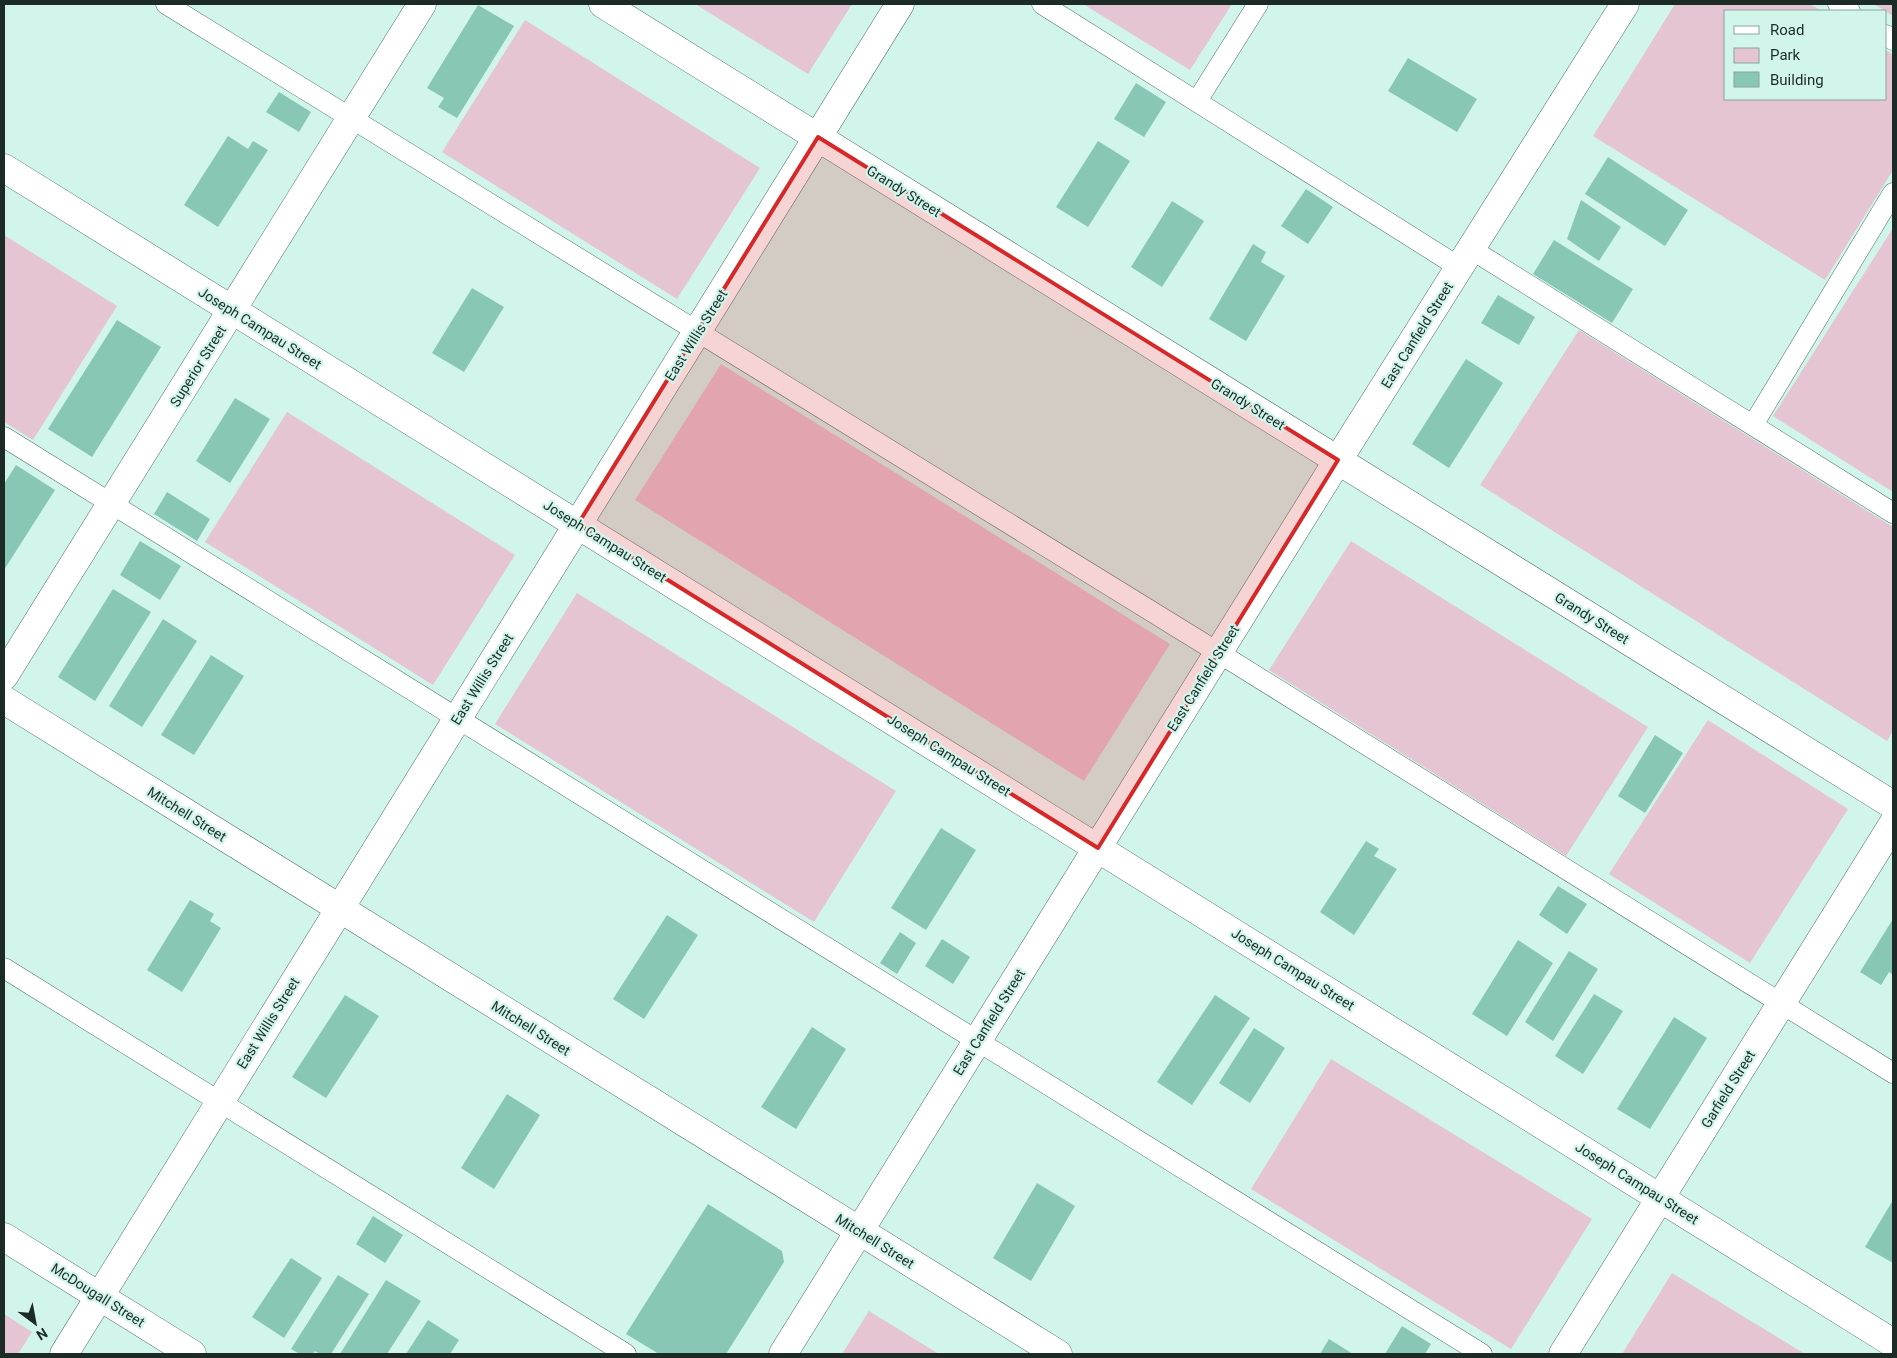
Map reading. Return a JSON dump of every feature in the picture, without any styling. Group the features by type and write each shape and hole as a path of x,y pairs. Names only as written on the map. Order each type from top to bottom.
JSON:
{"street":[{"name":"Superior Street","path":"4,676 422,4"},
{"name":"Grandy Street","path":"603,4 1893,804"},
{"name":"East Willis Street","path":"64,1354 900,4"},
{"name":"East Canfield Street","path":"782,1354 1338,460 1625,4"},
{"name":"Joseph Campau Street","path":"4,168 1893,1342"},
{"name":"Mitchell Street","path":"4,700 1058,1354"},
{"name":"Garfield Street","path":"1563,1354 1893,824"},
{"name":"McDougall Street","path":"4,1237 192,1354"}],"lane":[{"path":"166,4 1219,652 1893,1073"},
{"path":"1042,4 1197,101 1753,425 1893,513"},
{"path":"1197,101 1258,4"},
{"path":"1753,425 1893,193"},
{"path":"4,437 1482,1354"},
{"path":"4,968 626,1354"}],"highlighted area":[{"path":"818,137 1338,460 1098,848 578,524"}],"green space":[{"path":"695,4 852,4 808,74"},
{"path":"1083,4 1232,4 1190,70"},
{"path":"1675,4 1810,4 1820,10 1724,10 1724,100 1887,100 1887,51 1893,55 1893,170 1825,280 1593,136"},
{"path":"1874,4 1893,4 1893,16 1887,12 1887,10"},
{"path":"525,20 760,168 677,299 442,152"},
{"path":"1893,228 1893,492 1773,416"},
{"path":"4,235 117,306 33,440 4,422"},
{"path":"1579,330 1893,527 1893,731 1887,741 1480,485"},
{"path":"721,364 1170,644 1084,781 635,500"},
{"path":"287,412 515,555 433,685 205,542"},
{"path":"1351,541 1648,727 1566,856 1269,670"},
{"path":"577,593 896,791 814,922 495,724"},
{"path":"1708,720 1848,809 1750,963 1609,874"},
{"path":"1331,1059 1592,1219 1511,1349 1251,1189"},
{"path":"1672,1273 1805,1354 1622,1354"},
{"path":"869,1311 939,1354 842,1354"},
{"path":"4,1314 32,1332 18,1354 4,1354"}],"building":[{"path":"478,5 514,26 457,118 438,107 444,98 427,88"},
{"path":"1408,58 1477,99 1457,132 1388,91"},
{"path":"1136,83 1166,102 1144,137 1114,119"},
{"path":"279,92 311,112 299,132 266,112"},
{"path":"228,136 248,149 253,141 268,150 218,227 184,205"},
{"path":"1098,141 1130,161 1088,227 1056,207"},
{"path":"1608,157 1688,210 1665,246 1585,194"},
{"path":"1306,189 1333,207 1308,244 1281,226"},
{"path":"1581,200 1621,227 1599,261 1567,239"},
{"path":"1172,201 1204,221 1162,287 1131,267"},
{"path":"1554,240 1633,289 1612,323 1533,274"},
{"path":"1253,244 1266,252 1261,262 1285,276 1246,341 1209,319"},
{"path":"472,288 504,307 464,372 432,353"},
{"path":"1498,295 1535,317 1519,345 1481,323"},
{"path":"117,320 161,347 92,457 48,429"},
{"path":"1466,359 1503,383 1449,468 1412,444"},
{"path":"235,398 270,419 230,483 196,461"},
{"path":"16,465 55,490 4,570 4,484"},
{"path":"167,492 210,519 197,541 154,514"},
{"path":"140,541 181,566 160,600 120,575"},
{"path":"113,589 151,612 95,701 58,677"},
{"path":"163,619 197,641 142,727 109,706"},
{"path":"211,655 244,676 194,755 161,735"},
{"path":"1655,735 1683,753 1645,813 1618,796"},
{"path":"941,828 976,850 926,930 891,908"},
{"path":"1366,841 1379,849 1374,856 1397,869 1354,935 1320,912"},
{"path":"1558,886 1587,904 1567,934 1539,915"},
{"path":"190,900 214,914 210,921 221,928 182,992 147,970"},
{"path":"667,915 698,935 644,1019 613,999"},
{"path":"1893,919 1893,975 1889,972 1881,985 1860,972"},
{"path":"900,932 916,943 897,974 880,963"},
{"path":"942,939 970,957 953,984 925,966"},
{"path":"1518,940 1553,963 1507,1036 1472,1014"},
{"path":"1569,951 1598,969 1553,1041 1525,1022"},
{"path":"1594,994 1623,1011 1583,1074 1555,1056"},
{"path":"345,995 379,1016 326,1098 292,1077"},
{"path":"1215,995 1250,1018 1192,1105 1157,1082"},
{"path":"1674,1017 1707,1038 1650,1129 1617,1109"},
{"path":"812,1027 846,1049 796,1129 761,1107"},
{"path":"1254,1028 1285,1048 1250,1103 1219,1083"},
{"path":"507,1094 540,1115 494,1189 461,1168"},
{"path":"1037,1183 1075,1206 1031,1281 993,1258"},
{"path":"1893,1200 1893,1263 1865,1247"},
{"path":"708,1204 782,1251 784,1262 726,1354 659,1354 626,1334"},
{"path":"373,1216 403,1235 385,1263 356,1244"},
{"path":"291,1258 322,1278 284,1338 252,1317"},
{"path":"338,1275 369,1294 331,1354 320,1354 315,1351 313,1354 300,1354 291,1349"},
{"path":"386,1280 421,1301 387,1354 340,1354"},
{"path":"428,1320 459,1340 450,1354 406,1354"},
{"path":"1402,1326 1431,1344 1425,1354 1385,1354"},
{"path":"1329,1339 1353,1354 1320,1354"}]}
